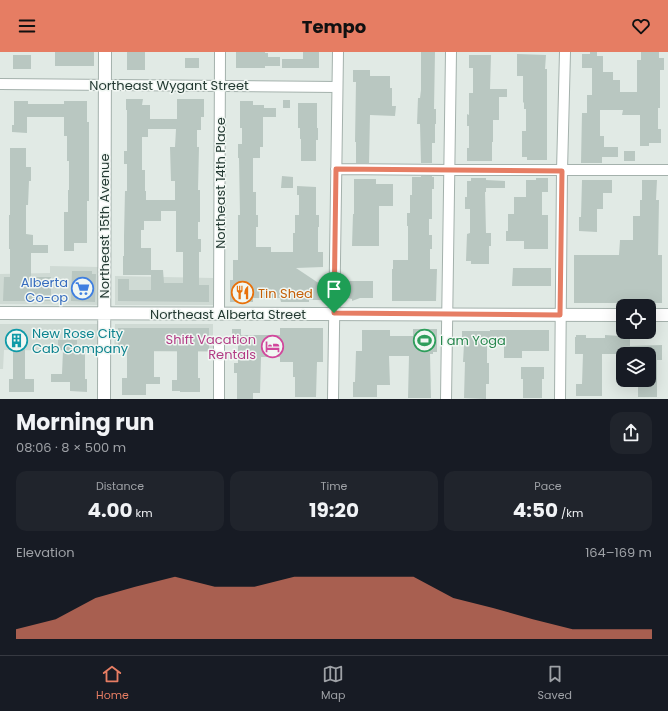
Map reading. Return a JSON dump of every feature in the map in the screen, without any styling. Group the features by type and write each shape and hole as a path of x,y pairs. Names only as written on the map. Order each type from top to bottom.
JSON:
{"street":[{"name":"Northeast 15th Avenue","path":"104,399 105,52"},
{"name":"Northeast 14th Place","path":"219,314 220,52"},
{"path":"333,399 338,52"},
{"path":"446,399 451,52"},
{"path":"560,399 562,171 565,52"},
{"name":"Northeast Wygant Street","path":"0,84 337,87"},
{"path":"336,169 562,171 668,170"},
{"name":"Northeast Alberta Street","path":"0,313 616,315"},
{"path":"656,315 668,315"},
{"path":"219,346 219,399"}],"shaded area":[{"path":"50,266 98,267 98,305 0,304 0,274 50,273"},
{"path":"115,276 213,278 213,305 115,305"},
{"path":"0,324 98,324 98,351 4,350 3,369 0,369"},
{"path":"115,324 213,324 213,352 114,351"}],"building":[{"path":"55,52 94,52 94,66 55,66"},
{"path":"127,52 145,52 145,70 127,70"},
{"path":"236,52 265,52 268,53 268,57 280,57 280,66 265,66 265,68 236,68"},
{"path":"303,52 319,52 319,68 282,68 282,59 303,59"},
{"path":"421,52 435,52 434,109 436,109 436,124 435,143 432,143 432,163 421,163 420,124 417,124 418,98 420,98 421,90"},
{"path":"590,52 597,52 597,56 603,56 603,72 613,72 613,80 620,80 620,92 637,92 637,60 641,60 641,52 659,52 659,58 664,58 664,70 660,70 660,108 658,108 658,129 661,129 661,143 649,143 649,146 640,146 640,115 622,115 623,110 600,110 600,136 604,136 604,147 618,147 618,157 602,157 602,163 581,163 582,113 587,113 587,95 592,95 592,68 582,68 582,54 590,54"},
{"path":"517,54 546,55 547,160 527,160 527,157 522,157 522,131 526,131 526,109 524,109 523,102 523,76 517,76"},
{"path":"13,55 31,55 31,69 13,69"},
{"path":"469,55 491,55 490,89 507,89 507,97 499,97 499,120 493,120 492,161 467,161 467,148 469,148 469,126 467,126 467,114 469,115 469,93 473,93 473,68 469,68"},
{"path":"185,58 199,58 199,68 185,68"},
{"path":"353,70 370,70 370,76 390,76 392,106 396,106 395,116 370,115 369,163 356,163 356,82 353,82"},
{"path":"126,99 143,99 142,105 150,105 150,119 177,119 177,99 204,99 204,117 201,117 201,130 197,130 197,147 199,147 198,190 200,190 200,222 198,222 198,239 201,239 201,252 199,252 199,285 209,285 209,302 118,301 118,279 129,279 129,290 151,290 151,275 123,275 125,191 127,191 127,164 124,164 124,151 127,151","holes":["148,129 176,129 175,147 170,147 171,181 175,181 175,200 146,200 145,170 142,170 142,137 148,137","161,211 176,211 176,252 183,252 183,283 164,283 163,270 151,270 151,248 141,248 141,230 144,230 144,221 161,221"]},
{"path":"283,100 290,100 290,108 283,108"},
{"path":"14,101 28,101 28,104 64,104 64,101 87,101 87,122 89,122 89,201 87,201 87,243 74,243 74,251 64,251 64,212 68,212 69,161 67,161 67,136 64,136 64,117 27,117 27,133 12,132 12,125 14,125"},
{"path":"240,101 253,101 253,105 264,105 264,108 276,108 276,117 263,117 263,147 260,147 260,158 253,158 253,192 256,192 256,215 258,215 258,227 256,227 256,247 271,247 271,252 293,252 295,215 299,215 299,195 297,195 297,186 316,187 316,215 319,215 318,252 323,252 323,267 296,268 323,286 323,300 309,300 309,302 281,302 280,298 253,298 253,302 230,302 230,280 233,280 233,260 238,260 238,215 240,215 238,144 242,144 242,128 240,128"},
{"path":"298,103 317,103 318,140 316,140 316,161 301,161 300,128 298,128"},
{"path":"10,148 26,148 26,167 31,167 31,181 29,181 28,205 26,205 26,234 33,235 33,245 48,245 48,253 31,253 31,277 51,277 51,301 3,301 4,277 10,277"},
{"path":"624,151 635,151 635,161 624,161"},
{"path":"282,176 293,177 293,188 281,188"},
{"path":"412,177 434,177 434,189 432,189 432,219 429,219 429,235 432,235 430,269 437,269 436,301 392,301 393,260 408,260 407,213 410,213"},
{"path":"471,178 486,178 486,180 505,181 505,188 486,188 485,192 486,233 491,233 489,264 471,264 471,261 466,261 467,234 470,233 470,209 465,209 465,197 467,197 467,181 471,181"},
{"path":"536,178 548,178 548,192 542,192 542,215 548,215 548,249 524,249 524,241 506,241 506,231 508,231 508,214 514,214 514,197 526,197 526,180 536,180"},
{"path":"354,179 376,179 376,184 393,184 393,206 379,206 379,246 352,246"},
{"path":"582,180 612,180 612,193 603,193 603,209 597,209 597,232 579,231"},
{"path":"642,180 657,180 656,200 659,200 658,255 662,255 662,303 656,303 656,299 616,299 616,303 574,303 574,255 619,255 620,240 633,240 633,216 640,216 640,200 642,200"},
{"path":"513,268 551,268 551,286 512,286"},
{"name":"Alberta Co-op","path":"72,271 92,271 92,274 96,274 95,302 71,301"},
{"path":"348,281 373,281 373,298 360,298 352,301 352,299 348,298"},
{"path":"118,328 209,328 209,351 198,351 198,378 200,378 200,392 172,391 172,380 177,380 177,351 154,351 154,377 160,377 160,384 146,384 146,395 122,395 122,378 127,378 127,351 118,351"},
{"path":"280,328 323,328 323,362 317,362 316,397 295,397 293,362 280,362 280,357 261,357 260,393 253,393 253,399 237,399 237,373 234,373 234,363 238,363 238,342 232,342 232,329 241,329 241,335 280,335"},
{"path":"413,329 437,329 437,352 430,354 431,398 408,398 409,356 389,356 390,385 377,385 377,397 353,397 356,351 362,351 362,330 390,330 390,336 413,336"},
{"path":"549,330 549,351 522,351 522,358 504,358 504,345 487,345 489,384 486,384 486,399 464,398 465,362 463,362 464,344 462,344 462,331"},
{"path":"10,331 25,331 25,379 34,379 34,392 9,392 9,379 13,379 13,349 10,349"},
{"path":"576,335 586,335 586,338 605,338 605,335 616,336 616,339 630,339 630,346 662,345 662,360 657,360 657,397 638,397 638,387 656,387 656,347 616,347 616,354 602,354 602,396 576,396 576,384 582,384 583,354 575,354 575,337"},
{"path":"58,340 77,340 77,353 85,353 85,379 87,379 87,392 70,391 70,382 51,382 51,374 62,374 63,350 58,350"},
{"path":"521,367 544,367 544,379 542,379 542,398 523,398 523,379 521,379"}],"place":[{"name":"Alberta Co-op","path":"83,289"},
{"name":"Tin Shed","path":"242,293"},
{"name":"New Rose City Cab Company","path":"17,340"},
{"name":"I am Yoga","path":"425,340"},
{"name":"Shift Vacation Rentals","path":"272,346"}],"route":[{"path":"336,169 562,171 560,315 334,313 336,169"}]}
